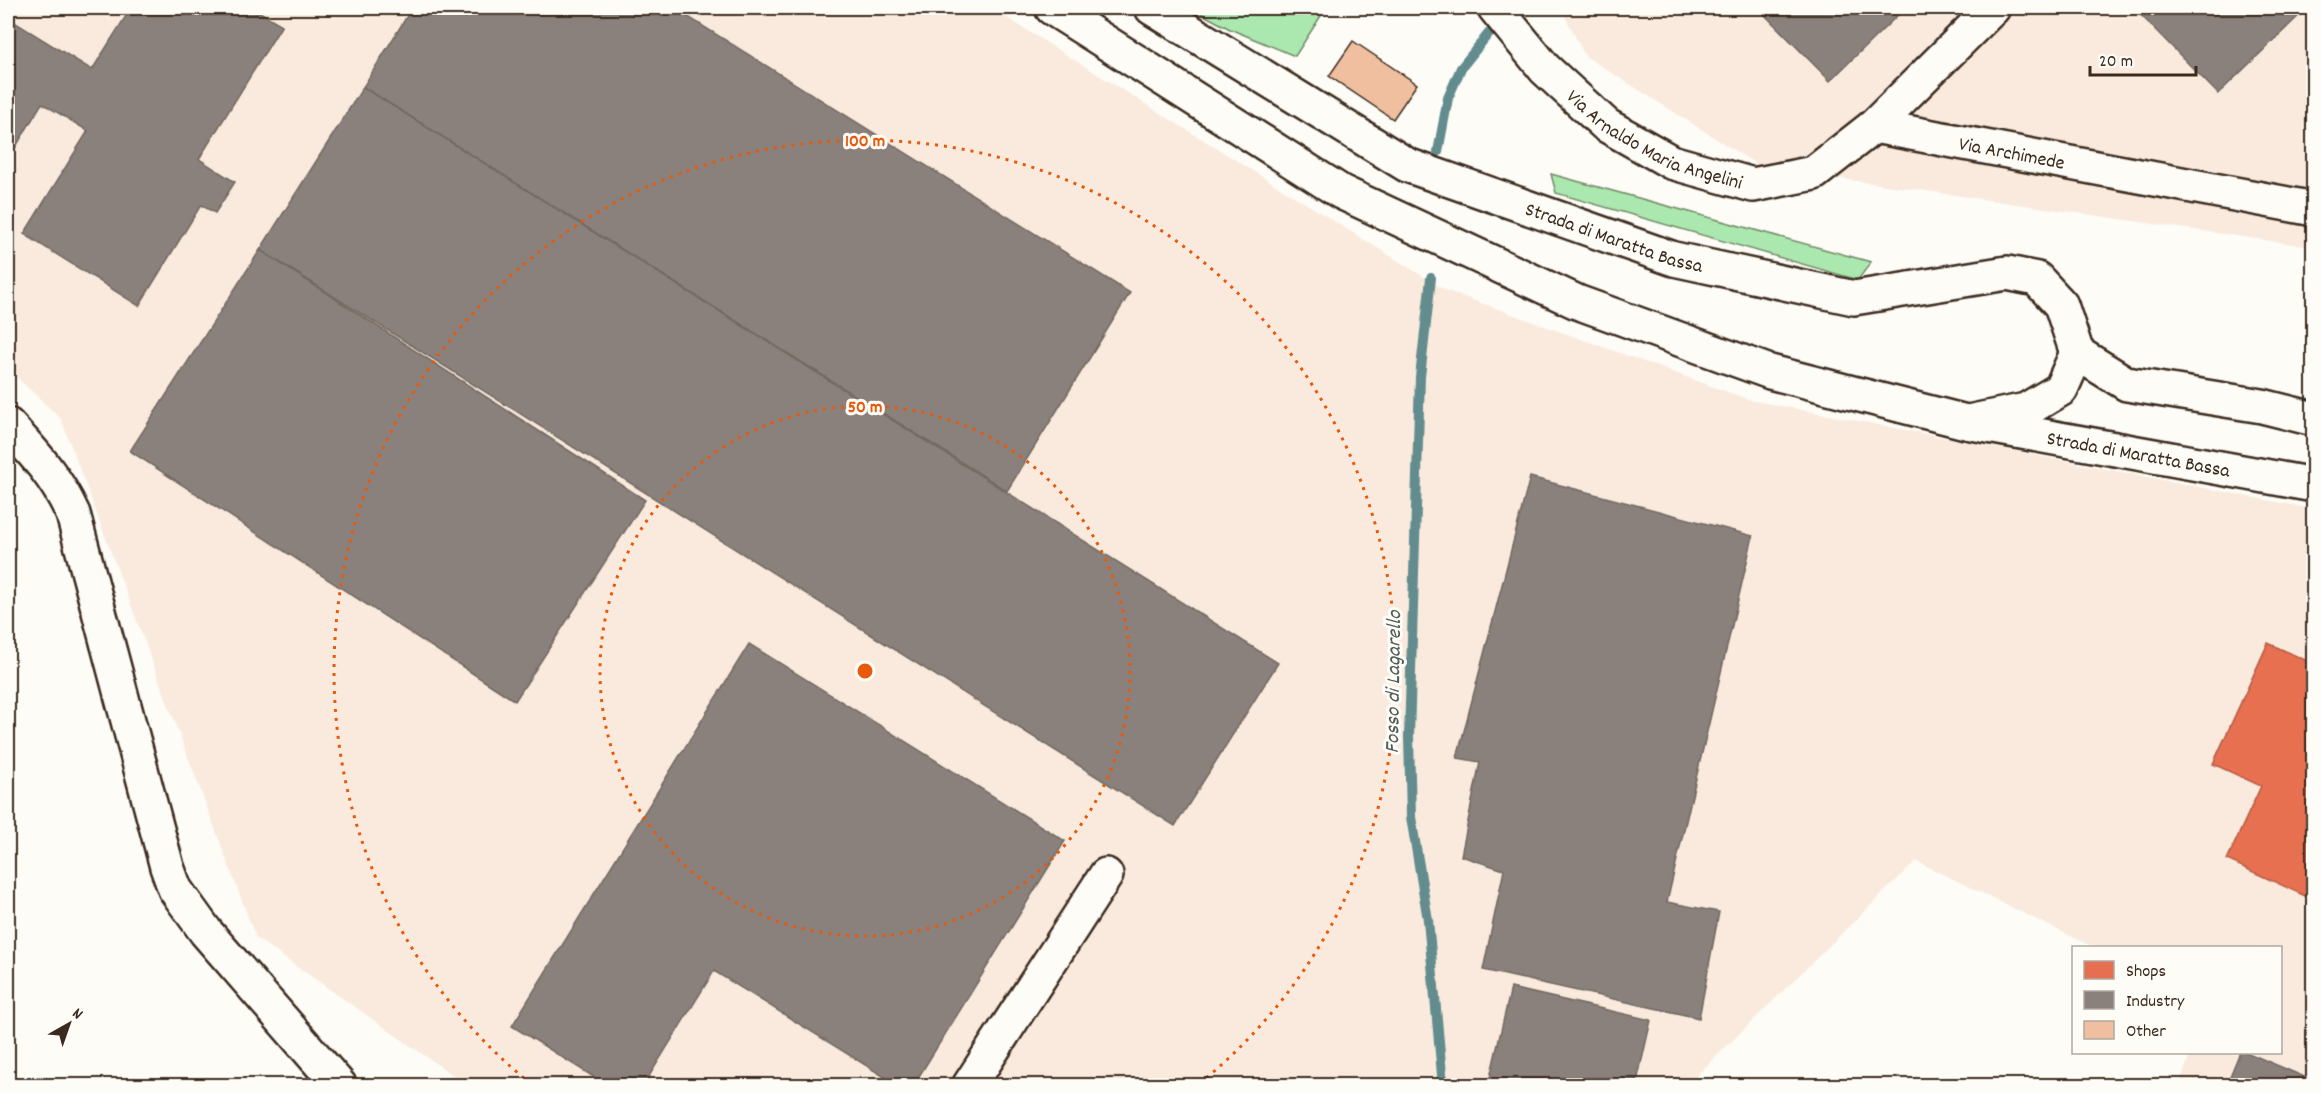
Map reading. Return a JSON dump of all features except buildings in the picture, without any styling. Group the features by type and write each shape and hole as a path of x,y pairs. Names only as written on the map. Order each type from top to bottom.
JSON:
{"street":[{"name":"Strada di Maratta Bassa","path":"1052,8 1341,192 1577,302 1770,372 1966,422 2313,485"},
{"name":"Strada di Maratta Bassa","path":"1152,8 1407,165 1674,259 1854,298 2007,273 2037,279 2061,305 2077,353 2061,389 2026,410 1966,422"},
{"name":"Via Arnaldo Maria Angelini","path":"1495,8 1545,69 1606,125 1671,162 1753,185 1814,173 1874,126"},
{"path":"1874,126 1993,8"},
{"name":"Via Archimede","path":"1874,126 2313,209"},
{"path":"2077,353 2127,384 2262,406 2313,419"},
{"path":"8,425 54,477 72,514 167,867 176,889 206,932 340,1086"},
{"path":"969,1086 1106,875"}],"shaded area":[{"path":"8,8 991,8 1445,290 1750,400 2313,509 2313,1085 2179,1085 2191,1054 2282,1054 2282,946 2091,946 1916,861 1687,1085 467,1085 256,938 61,419 8,369"},
{"path":"1561,8 2313,8 2313,247 1761,167 1585,56"}],"green space":[{"path":"1191,8 1326,8 1295,56 1230,29"},
{"path":"1551,174 1871,262 1858,280 1556,193"}],"waterway":[{"path":"1438,152 1448,98 1461,68 1489,33"},
{"name":"Fosso di Lagarello","path":"1431,278 1420,377 1409,737 1411,817 1428,920 1443,1086"}]}
